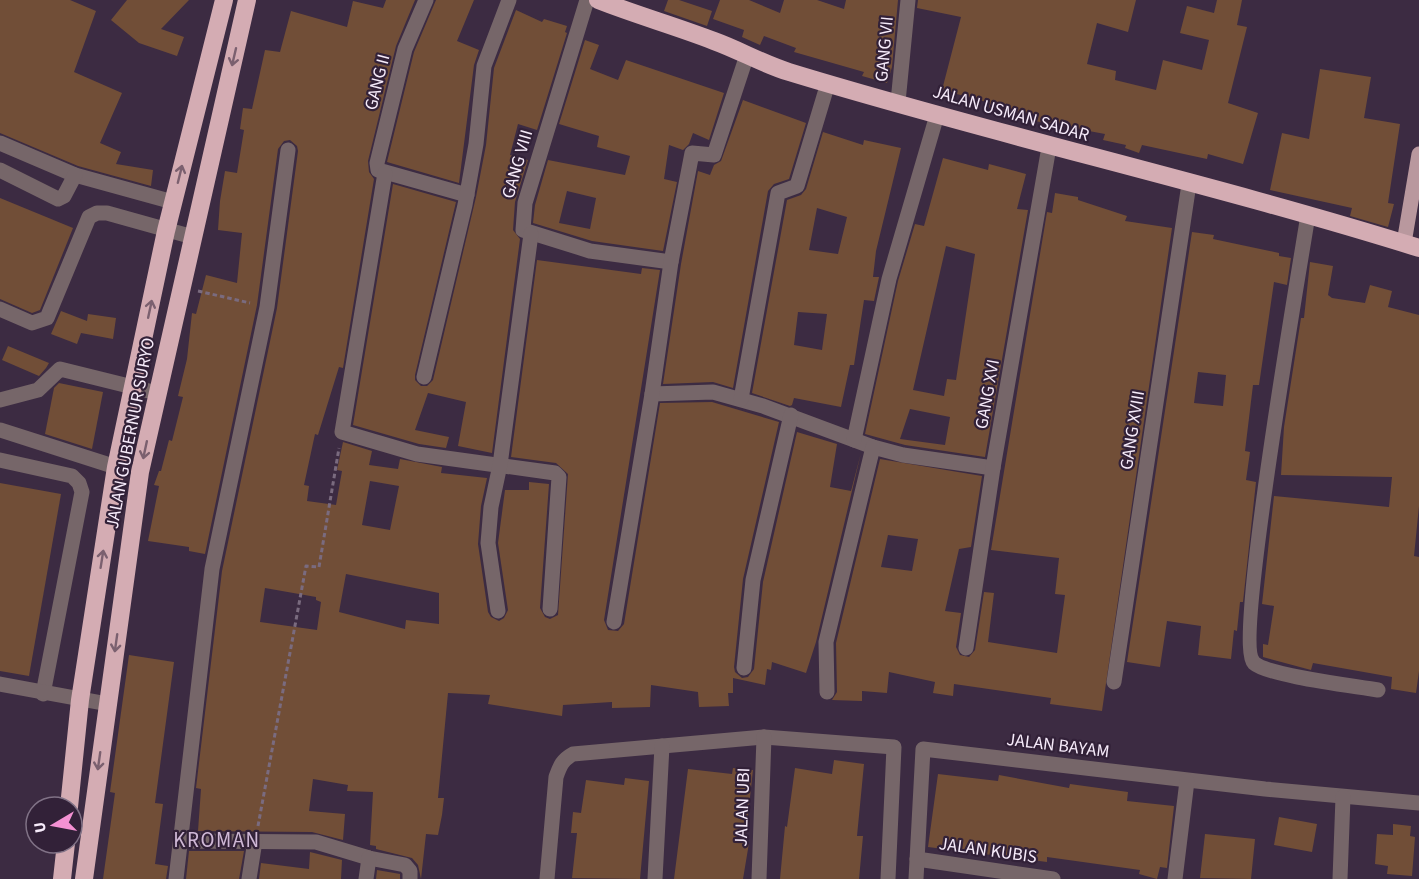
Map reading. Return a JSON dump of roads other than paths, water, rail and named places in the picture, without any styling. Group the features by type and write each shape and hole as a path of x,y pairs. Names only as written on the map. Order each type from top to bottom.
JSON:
{"highway":[{"name":"JALAN GUBERNUR SURYO","path":"70,795 80,700 116,467 166,231 224,0"},
{"name":"JALAN GUBERNUR SURYO","path":"84,879 140,472 247,0"},
{"name":"JALAN USMAN SADAR","path":"598,0 787,72 1049,147 1308,215 1411,246"},
{"path":"62,879 65,855"}],"main road":[{"path":"1411,246 1419,154"}],"street":[{"name":"GANG II","path":"385,173 378,170 377,163 405,48 426,0"},
{"path":"424,377 467,195 476,144 484,66 508,0"},
{"name":"GANG VIII","path":"531,234 523,230 525,203 587,0"},
{"name":"GANG VII","path":"898,102 908,0"},
{"path":"614,622 652,394 670,262 692,153 714,155 747,55"},
{"path":"741,399 778,193 797,186 828,83"},
{"path":"854,440 889,279 937,115"},
{"path":"0,143 75,175 173,202"},
{"name":"GANG XVI","path":"966,648 993,468 1049,147"},
{"path":"176,879 212,569 267,307 288,150"},
{"path":"0,170 58,199 64,196 75,175"},
{"path":"467,195 385,173 342,432 417,454 555,473 559,477 550,609"},
{"name":"GANG XVIII","path":"1114,682 1189,184"},
{"path":"0,309 32,323 47,318 89,217 97,213 107,213 193,237"},
{"path":"1308,215 1258,540 1251,616 1251,657 1258,666 1278,672 1378,690"},
{"path":"498,611 488,543 491,507 500,465 531,234 591,251 670,262"},
{"path":"0,400 38,390 60,369 157,393"},
{"path":"652,394 713,392 791,415 873,447 903,455 993,468"},
{"path":"744,668 753,580 791,415"},
{"path":"0,430 116,467"},
{"path":"827,692 826,642 873,447"},
{"path":"0,460 72,476 79,483 82,492 43,694"},
{"path":"0,684 43,694 108,704"},
{"path":"547,879 556,777 563,761 573,754 764,737 894,747 888,879"},
{"name":"JALAN UBI","path":"759,879 764,737"},
{"path":"655,879 662,746"},
{"name":"JALAN BAYAM","path":"917,859 923,749 1187,781 1419,804"},
{"path":"1175,879 1187,781"},
{"path":"1340,879 1343,797"},
{"path":"181,841 315,842 369,858 405,865 410,872 410,879"},
{"path":"249,879 255,841"},
{"path":"366,879 369,858"},
{"path":"916,879 917,859"},
{"name":"JALAN KUBIS","path":"917,859 1053,879"}],"district":[{"name":"KROMAN","path":"217,840"}]}
